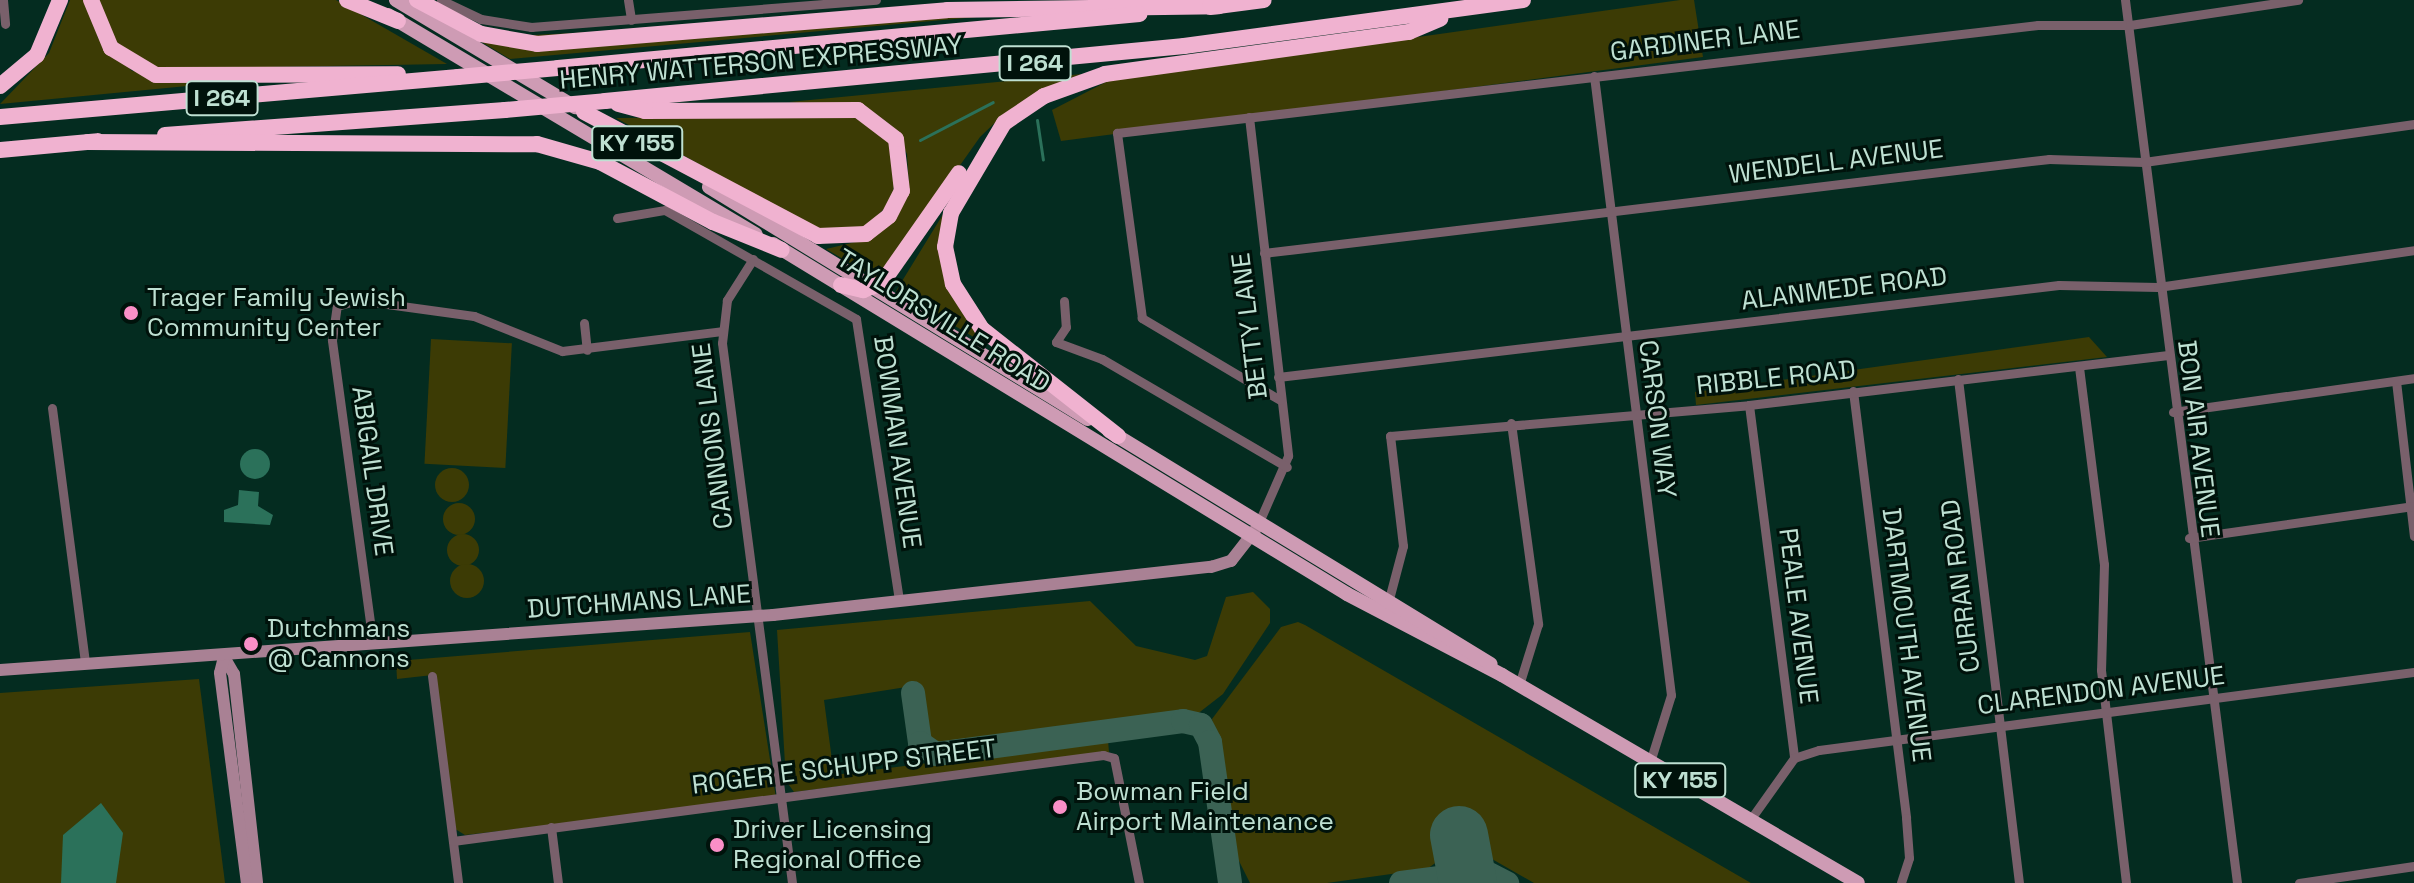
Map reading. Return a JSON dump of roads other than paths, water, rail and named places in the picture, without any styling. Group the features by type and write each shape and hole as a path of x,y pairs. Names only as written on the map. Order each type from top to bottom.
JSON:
{"highway":[{"path":"0,86 37,55 60,0"},
{"path":"91,0 111,48 156,75 451,78"},
{"path":"347,0 398,21"},
{"path":"417,0 481,34 537,44 947,10 1219,6"},
{"name":"HENRY WATTERSON EXPRESSWAY","path":"0,117 451,78 1264,0"},
{"name":"HENRY WATTERSON EXPRESSWAY","path":"0,150 505,110 1065,60 1523,0"},
{"path":"841,285 878,287 973,154 1030,104 1090,79 1409,32 1464,10"},
{"path":"584,112 818,236 866,234 889,216 902,191 896,139 851,107 645,111 605,101"},
{"path":"994,138 951,213 945,247 953,284 982,329 1118,436"},
{"path":"88,142 537,144 600,162 782,250"}],"main road":[{"name":"TAYLORSVILLE ROAD","path":"363,0 841,285 1003,388 1250,537 1502,675 1858,883"},
{"name":"TAYLORSVILLE ROAD","path":"396,0 878,287 1068,408 1389,599 1502,675"},
{"path":"1003,388 1011,384 1068,408"},
{"name":"DUTCHMANS LANE","path":"0,670 224,657 758,616 1211,567 1231,561 1259,522"},
{"path":"224,657 220,673 247,883"},
{"path":"224,657 234,674 257,883"}],"street":[{"path":"3,0 5,24"},
{"path":"441,0 507,25 631,20 808,2 876,0"},
{"path":"628,0 631,20"},
{"name":"BON AIR AVENUE","path":"2125,0 2173,412 2215,700 2237,883"},
{"name":"GARDINER LANE","path":"1280,400 1142,318 1117,133 2038,25 2128,25 2298,0"},
{"name":"CARSON WAY","path":"1594,76 1633,411 1671,695 1650,762"},
{"name":"BETTY LANE","path":"1249,117 1287,467"},
{"name":"WENDELL AVENUE","path":"1264,253 2049,159 2144,162 2414,124"},
{"name":"BOWMAN AVENUE","path":"617,218 665,210 856,319 899,601"},
{"name":"ALANMEDE ROAD","path":"1278,377 2059,285 2158,287 2414,250"},
{"name":"CANNONS LANE","path":"753,259 731,290 722,331 792,883"},
{"name":"ABIGAIL DRIVE","path":"373,644 332,340 337,306 358,300 464,314 543,348 587,350"},
{"path":"1064,301 1066,327 1056,342 1102,359 1287,467 1259,522"},
{"path":"584,323 587,350 722,331"},
{"name":"RIBBLE ROAD","path":"1389,599 1403,546 1390,436 1633,411 1749,405 2166,355"},
{"path":"2079,367 2104,564 2106,713 2126,883"},
{"path":"2173,412 2414,378"},
{"name":"CURRAN ROAD","path":"1958,379 2019,883"},
{"path":"2396,381 2413,506 2414,536"},
{"name":"DARTMOUTH AVENUE","path":"1853,391 1909,858 1901,883"},
{"name":"PEALE AVENUE","path":"1749,405 1794,758"},
{"path":"52,408 85,663"},
{"path":"1511,423 1538,624 1519,685"},
{"path":"2189,538 2413,506"},
{"name":"CLARENDON AVENUE","path":"1794,758 1897,740 2414,672"},
{"path":"432,676 458,883"},
{"name":"ROGER E SCHUPP STREET","path":"453,841 1109,756 1139,883"},
{"path":"1750,820 1794,758"},
{"path":"551,827 558,883"},
{"path":"2299,883 2414,866"}],"waterway":[{"path":"920,140 993,102"},
{"path":"1037,120 1043,160"}],"place":[{"name":"Trager Family Jewish Community Center","path":"131,313"},
{"name":"Dutchmans @ Cannons","path":"251,644"},
{"name":"Bowman Field Airport Maintenance","path":"1060,807"},
{"name":"Driver Licensing Regional Office","path":"717,845"}]}
